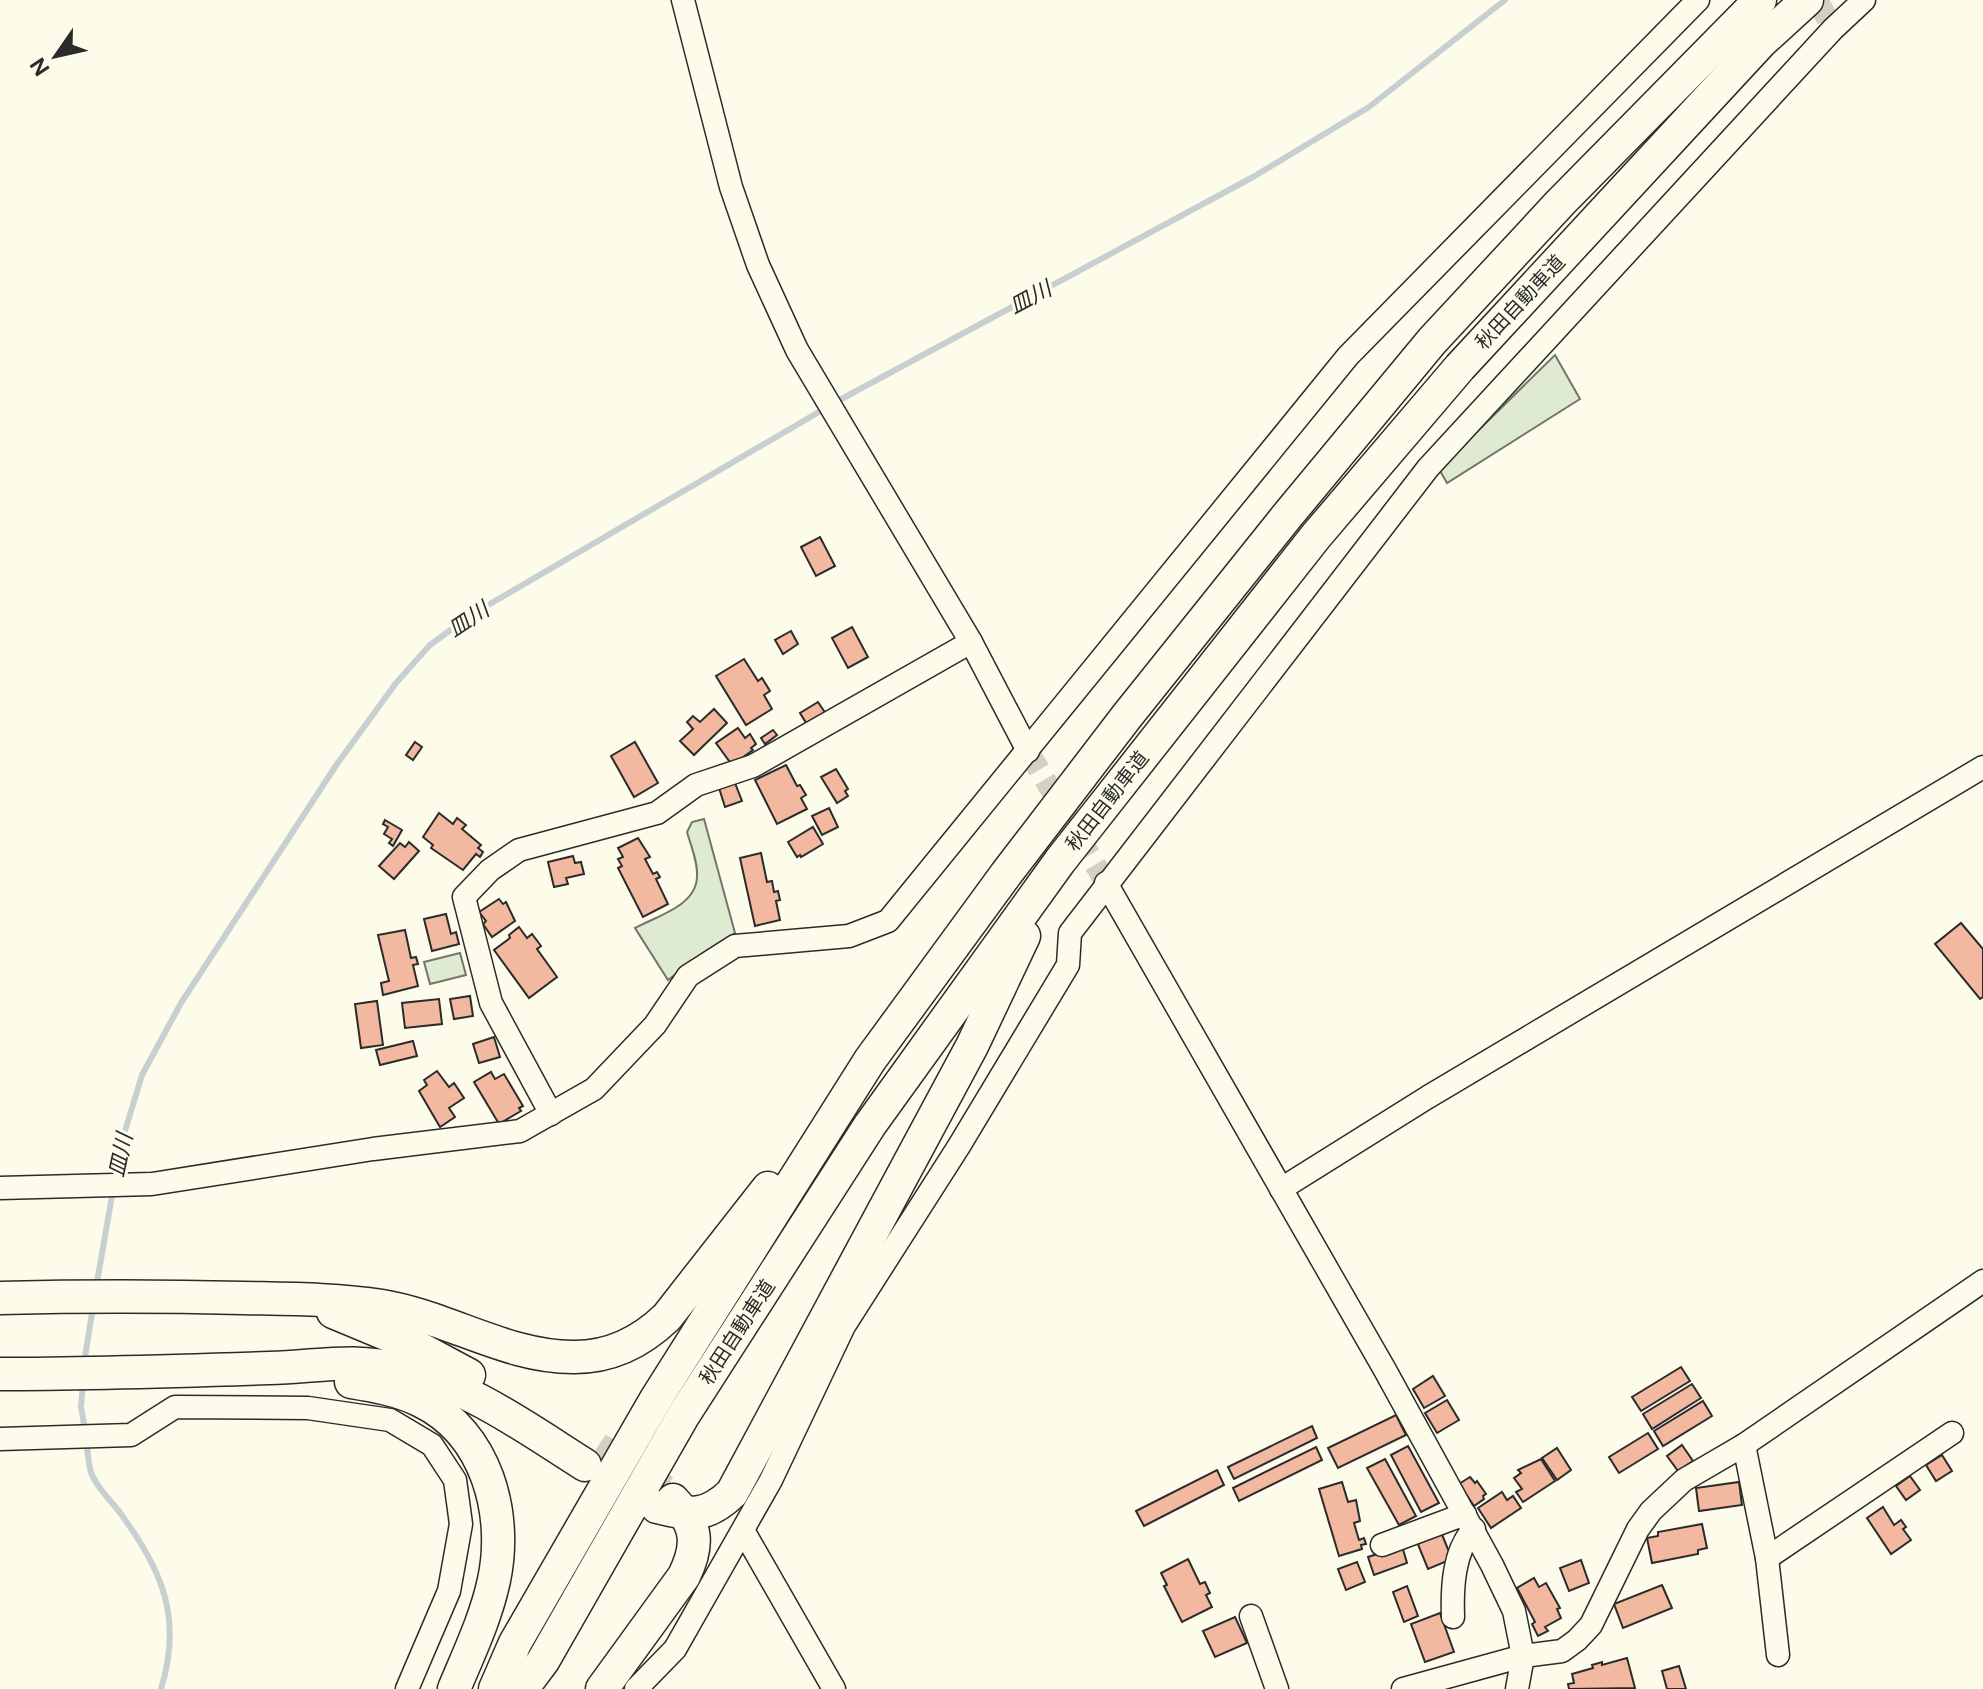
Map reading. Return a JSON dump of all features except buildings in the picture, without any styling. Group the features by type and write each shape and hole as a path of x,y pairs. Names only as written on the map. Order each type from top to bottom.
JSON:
{"highway":[{"name":"秋田自動車道","path":"495,1689 515,1643 656,1399 870,1060 1006,874 1127,716 1432,341 1560,203 1760,0"},
{"name":"秋田自動車道","path":"522,1689 543,1661 683,1416 862,1138 1060,861 1316,536 1460,367 1761,42 1807,0"},
{"path":"602,1689 684,1576 693,1557 694,1536 670,1504 704,1512 718,1506 732,1493 972,1046 1060,861"},
{"path":"0,1298 125,1295 301,1299 378,1306 413,1312 547,1356 604,1354 650,1333 667,1317 870,1060"},
{"path":"0,1374 273,1368 343,1361 373,1364 433,1379 591,1456 417,1347 301,1299"},
{"path":"273,1368 389,1389 423,1401 463,1435 477,1455 490,1482 498,1514 499,1548 486,1611 454,1689"}],"street":[{"path":"683,0 731,187 758,265 797,350 971,642 1028,751"},
{"path":"0,1188 152,1184 373,1149 520,1131 594,1089 655,1025 688,976 735,946 849,936 888,921 1348,356 1698,0"},
{"path":"636,1689 675,1649 744,1532 844,1326 959,1146 1068,965 1070,933 1106,883 1428,468 1833,29 1864,0"},
{"path":"551,1114 491,1003 464,897 490,870 519,850 657,813 696,785 753,766 971,642"},
{"path":"1281,1189 1428,1097 1983,767"},
{"path":"1106,883 1470,1522 1514,1611 1523,1656 1517,1689"},
{"path":"1403,1689 1523,1656 1562,1651 1591,1625 1626,1551 1651,1511 1684,1480 1744,1445 1983,1281"},
{"path":"0,1439 131,1435 175,1407 308,1408 390,1420 432,1445 455,1480 461,1524 449,1591 407,1689"},
{"path":"1767,1558 1952,1433"},
{"path":"1744,1445 1767,1558 1778,1655"},
{"path":"1382,1545 1470,1522"},
{"path":"1453,1617 1452,1593 1460,1550 1470,1522"},
{"path":"744,1532 834,1689"},
{"path":"1251,1616 1277,1689"}],"green space":[{"path":"1555,355 1580,399 1447,483 1439,469"},
{"path":"704,819 735,933 668,980 635,928 674,909 690,896 697,871 687,832 692,822"},
{"path":"460,953 466,975 430,984 424,962"}],"waterway":[{"name":"皿川","path":"834,403 1253,177 1369,107 1505,0"},
{"name":"皿川","path":"96,1288 121,1144 142,1075 181,1003 337,764 396,683 430,645 471,615 824,409"},
{"name":"皿川","path":"84,1363 93,1307"},
{"name":"皿川","path":"83,1382 81,1407 85,1430"},
{"name":"皿川","path":"86,1442 93,1478 137,1538 159,1578 169,1619 170,1641 161,1689"}],"tunnel":[{"path":"1817,0 1833,29"},
{"path":"1028,751 1106,883"},
{"path":"597,1448 665,1491"}]}
